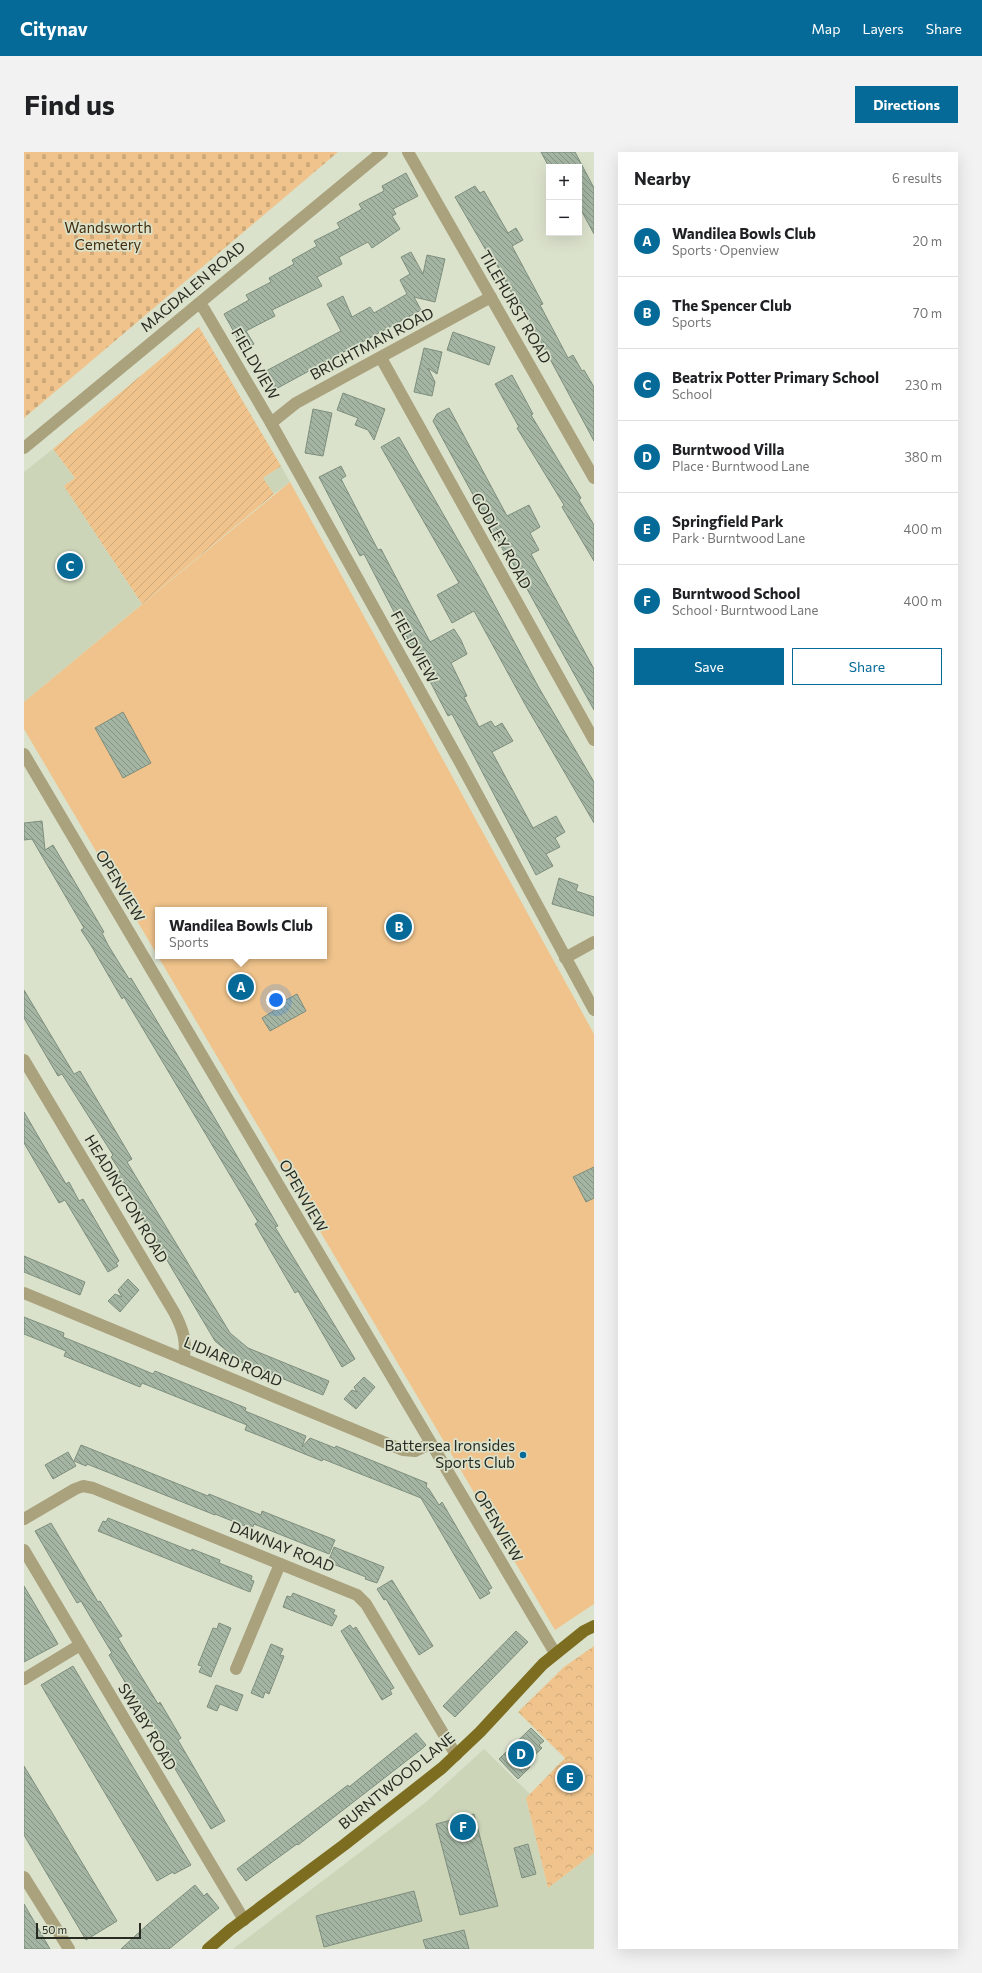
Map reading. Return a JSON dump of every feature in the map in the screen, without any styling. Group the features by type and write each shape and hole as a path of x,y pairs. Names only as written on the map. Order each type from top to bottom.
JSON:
{"main road":[{"name":"BURNTWOOD LANE","path":"208,1949 442,1768 480,1732 555,1654 584,1631 594,1626"}],"street":[{"name":"MAGDALEN ROAD","path":"24,448 382,152"},
{"name":"TILEHURST ROAD","path":"408,152 594,478"},
{"name":"BRIGHTMAN ROAD","path":"270,423 296,403 491,297"},
{"name":"FIELDVIEW","path":"198,304 204,308 270,423 508,849 594,1010"},
{"name":"GODLEY ROAD","path":"381,358 594,740"},
{"name":"OPENVIEW","path":"24,754 555,1654"},
{"path":"565,958 594,942"},
{"name":"HEADINGTON ROAD","path":"24,1060 174,1312 183,1330 185,1350 183,1358"},
{"name":"LIDIARD ROAD","path":"24,1293 403,1450 415,1452 430,1444"},
{"name":"DAWNAY ROAD","path":"24,1519 83,1486 93,1488 362,1599 456,1755"},
{"name":"SWABY ROAD","path":"24,1550 244,1920"},
{"path":"236,1669 280,1564"},
{"path":"24,1679 80,1645"},
{"path":"24,1877 69,1949"}],"shaded area":[{"path":"53,449 75,478 64,486 142,604 24,702 24,472"},
{"path":"281,466 290,482 274,494 263,478"},
{"path":"484,1749 530,1794 526,1798 548,1888 594,1853 594,1949 233,1949 426,1802"}],"green space":[{"name":"Wandsworth Cemetery","path":"24,152 338,152 24,418"},
{"path":"199,327 281,466 263,478 274,494 142,604 64,486 75,478 53,449"},
{"path":"290,482 594,1034 594,1604 555,1630 160,959 327,959 327,907 155,907 155,951 24,729 24,702"},
{"path":"594,1646 594,1853 548,1888 526,1798 565,1758 518,1712 564,1667"}],"building":[{"path":"541,152 575,152 581,164 547,164"},
{"path":"582,165 594,188 594,234 582,212"},
{"path":"406,173 418,196 393,209 396,214 392,216 400,229 372,248 368,242 339,257 342,264 317,277 322,286 272,310 275,316 246,331 254,344 244,350 224,314 249,300 246,295 271,282 269,278 294,264 292,260 317,246 314,241 340,228 337,223 362,209 359,204 384,191 382,186"},
{"path":"475,186 480,193 484,191 508,233 516,228 523,240 512,246 543,304 540,305 568,358 573,355 582,371 584,370 594,387 594,441 520,303 518,305 489,250 487,252 455,197"},
{"path":"411,252 423,274 427,255 445,259 435,302 414,297 421,310 274,390 264,372 341,331 327,304 343,296 352,317 370,307 374,313 407,294 400,280 410,274 401,257"},
{"path":"453,332 495,347 489,365 447,350"},
{"path":"424,348 442,352 437,374 428,368 435,382 432,396 414,392"},
{"path":"512,375 533,414 531,415 581,498 579,500 594,525 594,561 562,507 564,505 517,428 519,427 495,384"},
{"path":"343,393 385,409 374,440 368,430 355,425 358,418 337,410"},
{"path":"449,408 507,516 529,505 540,527 530,533 539,550 531,554 594,669 594,710 511,560 509,561 433,421 437,414"},
{"path":"313,409 332,413 323,456 305,453"},
{"path":"399,437 482,582 539,688 594,782 594,823 526,706 474,611 452,623 437,595 459,583 381,447"},
{"path":"341,466 346,476 341,479 378,550 381,549 430,642 454,629 461,640 467,654 451,663 467,696 464,697 479,727 491,721 495,727 502,723 513,741 492,752 533,828 556,816 565,832 555,838 560,847 546,854 553,866 536,875 452,714 448,716 364,554 360,556 319,477"},
{"path":"123,712 151,763 123,778 95,728"},
{"path":"42,821 45,850 53,845 104,932 102,933 108,945 129,979 131,978 187,1071 278,1226 275,1227 355,1359 342,1367 298,1291 295,1293 255,1224 258,1222 124,997 122,999 81,930 84,928 32,839 24,840 24,823"},
{"path":"559,878 578,885 576,891 594,897 594,916 552,904"},
{"path":"24,990 74,1074 80,1071 132,1159 127,1162 230,1333 248,1348 329,1381 323,1395 239,1361 215,1341 158,1245 161,1241 157,1243 116,1174 120,1171 111,1157 113,1155 62,1074 58,1076 24,1018"},
{"path":"297,994 306,1011 270,1031 262,1018 275,1010 273,1007"},
{"path":"24,1112 66,1184 69,1182 79,1201 83,1199 119,1261 116,1263 118,1266 108,1272 65,1200 59,1203 24,1143"},
{"path":"594,1167 594,1198 586,1202 573,1177"},
{"path":"24,1256 85,1282 80,1295 24,1272"},
{"path":"128,1279 139,1290 120,1312 108,1301 115,1294 122,1297 118,1290"},
{"path":"24,1317 64,1333 63,1337 153,1374 155,1371 246,1408 245,1411 306,1436 302,1447 310,1438 335,1448 336,1446 427,1483 426,1487 429,1489 439,1505 442,1502 492,1588 488,1590 490,1593 480,1599 421,1498 245,1430 247,1425 142,1383 140,1387 64,1356 66,1351 24,1334"},
{"path":"364,1377 375,1387 356,1409 344,1399 352,1390 357,1392 354,1387"},
{"path":"81,1445 208,1496 209,1494 261,1515 262,1511 335,1540 329,1554 254,1524 252,1529 87,1464 86,1466 74,1461"},
{"path":"68,1452 76,1466 53,1479 45,1465"},
{"path":"108,1518 191,1551 192,1549 220,1560 219,1563 252,1576 251,1580 254,1581 250,1592 98,1531 103,1521 106,1522"},
{"path":"51,1523 98,1602 100,1601 122,1636 118,1638 158,1704 160,1702 181,1738 178,1740 225,1821 211,1829 168,1757 171,1756 140,1703 138,1704 109,1655 112,1653 81,1601 77,1603 35,1531"},
{"path":"334,1547 384,1567 377,1583 328,1562"},
{"path":"392,1580 433,1646 419,1655 386,1599 384,1600 377,1589"},
{"path":"24,1586 58,1644 24,1662"},
{"path":"293,1593 335,1610 333,1614 337,1616 332,1626 283,1607 287,1596 291,1597"},
{"path":"219,1623 231,1628 211,1677 199,1672 202,1666 198,1665 213,1628 217,1629"},
{"path":"350,1625 353,1629 356,1627 394,1688 390,1690 392,1694 382,1700 341,1631"},
{"path":"516,1631 528,1642 455,1717 443,1706"},
{"path":"271,1644 283,1649 280,1655 284,1656 269,1694 265,1692 263,1698 251,1693"},
{"path":"73,1666 191,1865 174,1874 173,1872 157,1881 41,1685"},
{"path":"216,1685 243,1695 237,1711 220,1704 217,1711 207,1707"},
{"path":"531,1728 544,1741 539,1745 542,1748 527,1763 530,1767 518,1779 499,1759"},
{"path":"416,1733 426,1745 423,1748 298,1845 297,1844 246,1881 237,1869 348,1785 349,1787"},
{"path":"24,1766 117,1921 86,1940 24,1835"},
{"path":"474,1814 498,1906 460,1915 436,1824"},
{"path":"528,1844 536,1874 522,1878 514,1848"},
{"path":"195,1885 204,1896 207,1893 219,1908 169,1949 121,1949 147,1925"},
{"path":"414,1891 422,1921 324,1947 316,1916"},
{"path":"24,1904 35,1923 50,1949 24,1949"},
{"path":"464,1930 469,1949 426,1949 423,1940"}],"place":[{"name":"Beatrix Potter Primary School","path":"70,566"},
{"name":"The Spencer Club","path":"399,927"},
{"name":"Wandilea Bowls Club","path":"241,987"},
{"name":"Battersea Ironsides Sports Club","path":"523,1455"},
{"name":"Burntwood Villa","path":"521,1754"},
{"name":"Springfield Park","path":"570,1778"},
{"name":"Burntwood School","path":"463,1827"}]}
